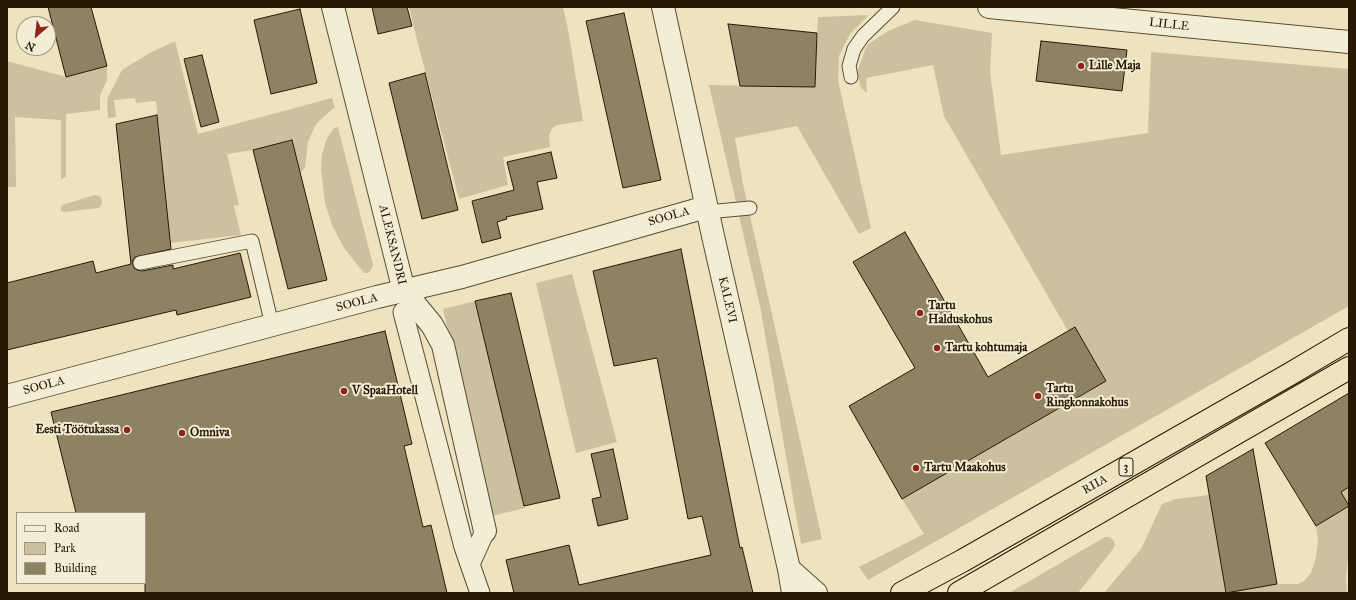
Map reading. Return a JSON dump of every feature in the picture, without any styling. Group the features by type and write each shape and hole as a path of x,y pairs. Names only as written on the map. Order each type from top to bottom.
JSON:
{"highway":[{"name":"RIIA","path":"902,593 962,561 1349,339"},
{"name":"RIIA","path":"959,593 1349,368"}],"street":[{"name":"ALEKSANDRI","path":"333,7 404,291 432,325 443,344 485,531 470,564"},
{"name":"KALEVI","path":"663,7 707,210 789,569 793,593"},
{"name":"LILLE","path":"989,7 1349,42"},
{"name":"SOOLA","path":"7,396 272,325 462,277 707,210"},
{"path":"403,312 464,547 480,593"},
{"path":"789,569 816,593"}],"lane":[{"path":"851,77 849,66 854,49 863,36 893,7"},
{"path":"707,210 750,208"},
{"path":"140,264 252,241 272,325"}],"green space":[{"path":"409,7 563,7 583,121 557,125 552,128 549,136 550,147 503,157 508,185 459,199"},
{"path":"869,15 850,34 839,56 838,80 871,228 859,234 797,126 735,138 743,184 822,539 801,544 761,311 709,85 815,87 818,17"},
{"path":"915,20 992,33 990,72 1001,155 1148,133 1151,52 1349,69 1349,306 868,580 859,567 924,534 902,499 1106,381 1075,327 1068,331 944,116 933,65 866,78 867,93 861,88 857,72 867,45 888,31"},
{"path":"175,41 198,134 332,98 335,107 315,126 308,142 305,168 300,173 292,140 253,150 227,154 239,205 234,206 241,235 170,243 156,101 136,103 135,98 114,100 116,117 108,118 108,97 122,70 148,54"},
{"path":"7,61 66,77 107,66 107,80 100,96 100,110 66,114 66,177 61,179 61,120 15,117 16,187 7,187"},
{"path":"338,127 373,265 368,273 364,273 344,248 332,225 325,203 321,169 322,154 327,138 334,128"},
{"path":"94,195 100,196 102,200 102,204 99,208 64,212 61,211 61,207 63,205"},
{"path":"572,274 617,442 576,453 536,283"},
{"path":"475,301 525,508 492,516 443,309"},
{"path":"1349,487 1349,505 1341,492"},
{"path":"1209,495 1226,593 1104,593 1141,549 1162,504 1176,499"},
{"path":"1349,506 1349,550 1346,578 1347,593 1226,593 1277,584 1298,584 1304,581 1311,573 1316,557 1318,541 1316,526"},
{"path":"1105,537 1109,537 1114,541 1115,545 1078,593 1009,593"}],"building":[{"path":"48,7 91,7 107,66 66,77 56,38 56,16 50,16"},
{"path":"372,7 407,7 412,26 378,34"},
{"path":"300,9 317,83 271,94 254,20"},
{"path":"624,13 661,180 623,188 586,21"},
{"path":"728,24 817,33 815,87 740,86"},
{"name":"Lille Maja","path":"1041,41 1127,50 1122,91 1036,81"},
{"path":"202,55 219,122 201,127 184,59"},
{"path":"425,73 458,210 422,219 389,83"},
{"path":"157,115 171,249 135,257 132,261 134,268 142,271 173,265 173,269 240,253 251,297 177,315 176,310 7,350 7,283 93,261 96,273 131,264 116,124"},
{"path":"292,140 327,280 288,289 253,150"},
{"path":"551,152 557,178 537,182 543,209 506,217 507,219 497,222 501,238 482,243 472,201 514,190 507,162"},
{"name":"Tartu kohtumaja","path":"905,232 988,377 1075,327 1106,381 902,499 849,406 915,368 853,262"},
{"path":"681,249 740,548 742,547 753,593 514,593 506,560 569,545 579,585 711,555 702,516 688,519 657,358 614,366 593,271"},
{"path":"511,293 560,498 524,506 475,301"},
{"path":"385,331 412,444 404,446 423,527 431,525 447,593 145,593 146,512 76,512 51,412"},
{"path":"1349,393 1349,487 1341,492 1349,506 1316,526 1265,443"},
{"path":"613,449 628,519 598,526 592,499 601,497 591,454"},
{"path":"1253,449 1277,584 1226,593 1206,476"}],"place":[{"name":"Lille Maja","path":"1081,66"},
{"name":"Tartu Halduskohus","path":"920,313"},
{"name":"Tartu kohtumaja","path":"937,348"},
{"name":"V SpaaHotell","path":"344,391"},
{"name":"Tartu Ringkonnakohus","path":"1038,396"},
{"name":"Eesti Töötukassa","path":"127,430"},
{"name":"Omniva","path":"182,433"},
{"name":"Tartu Maakohus","path":"916,468"}]}
